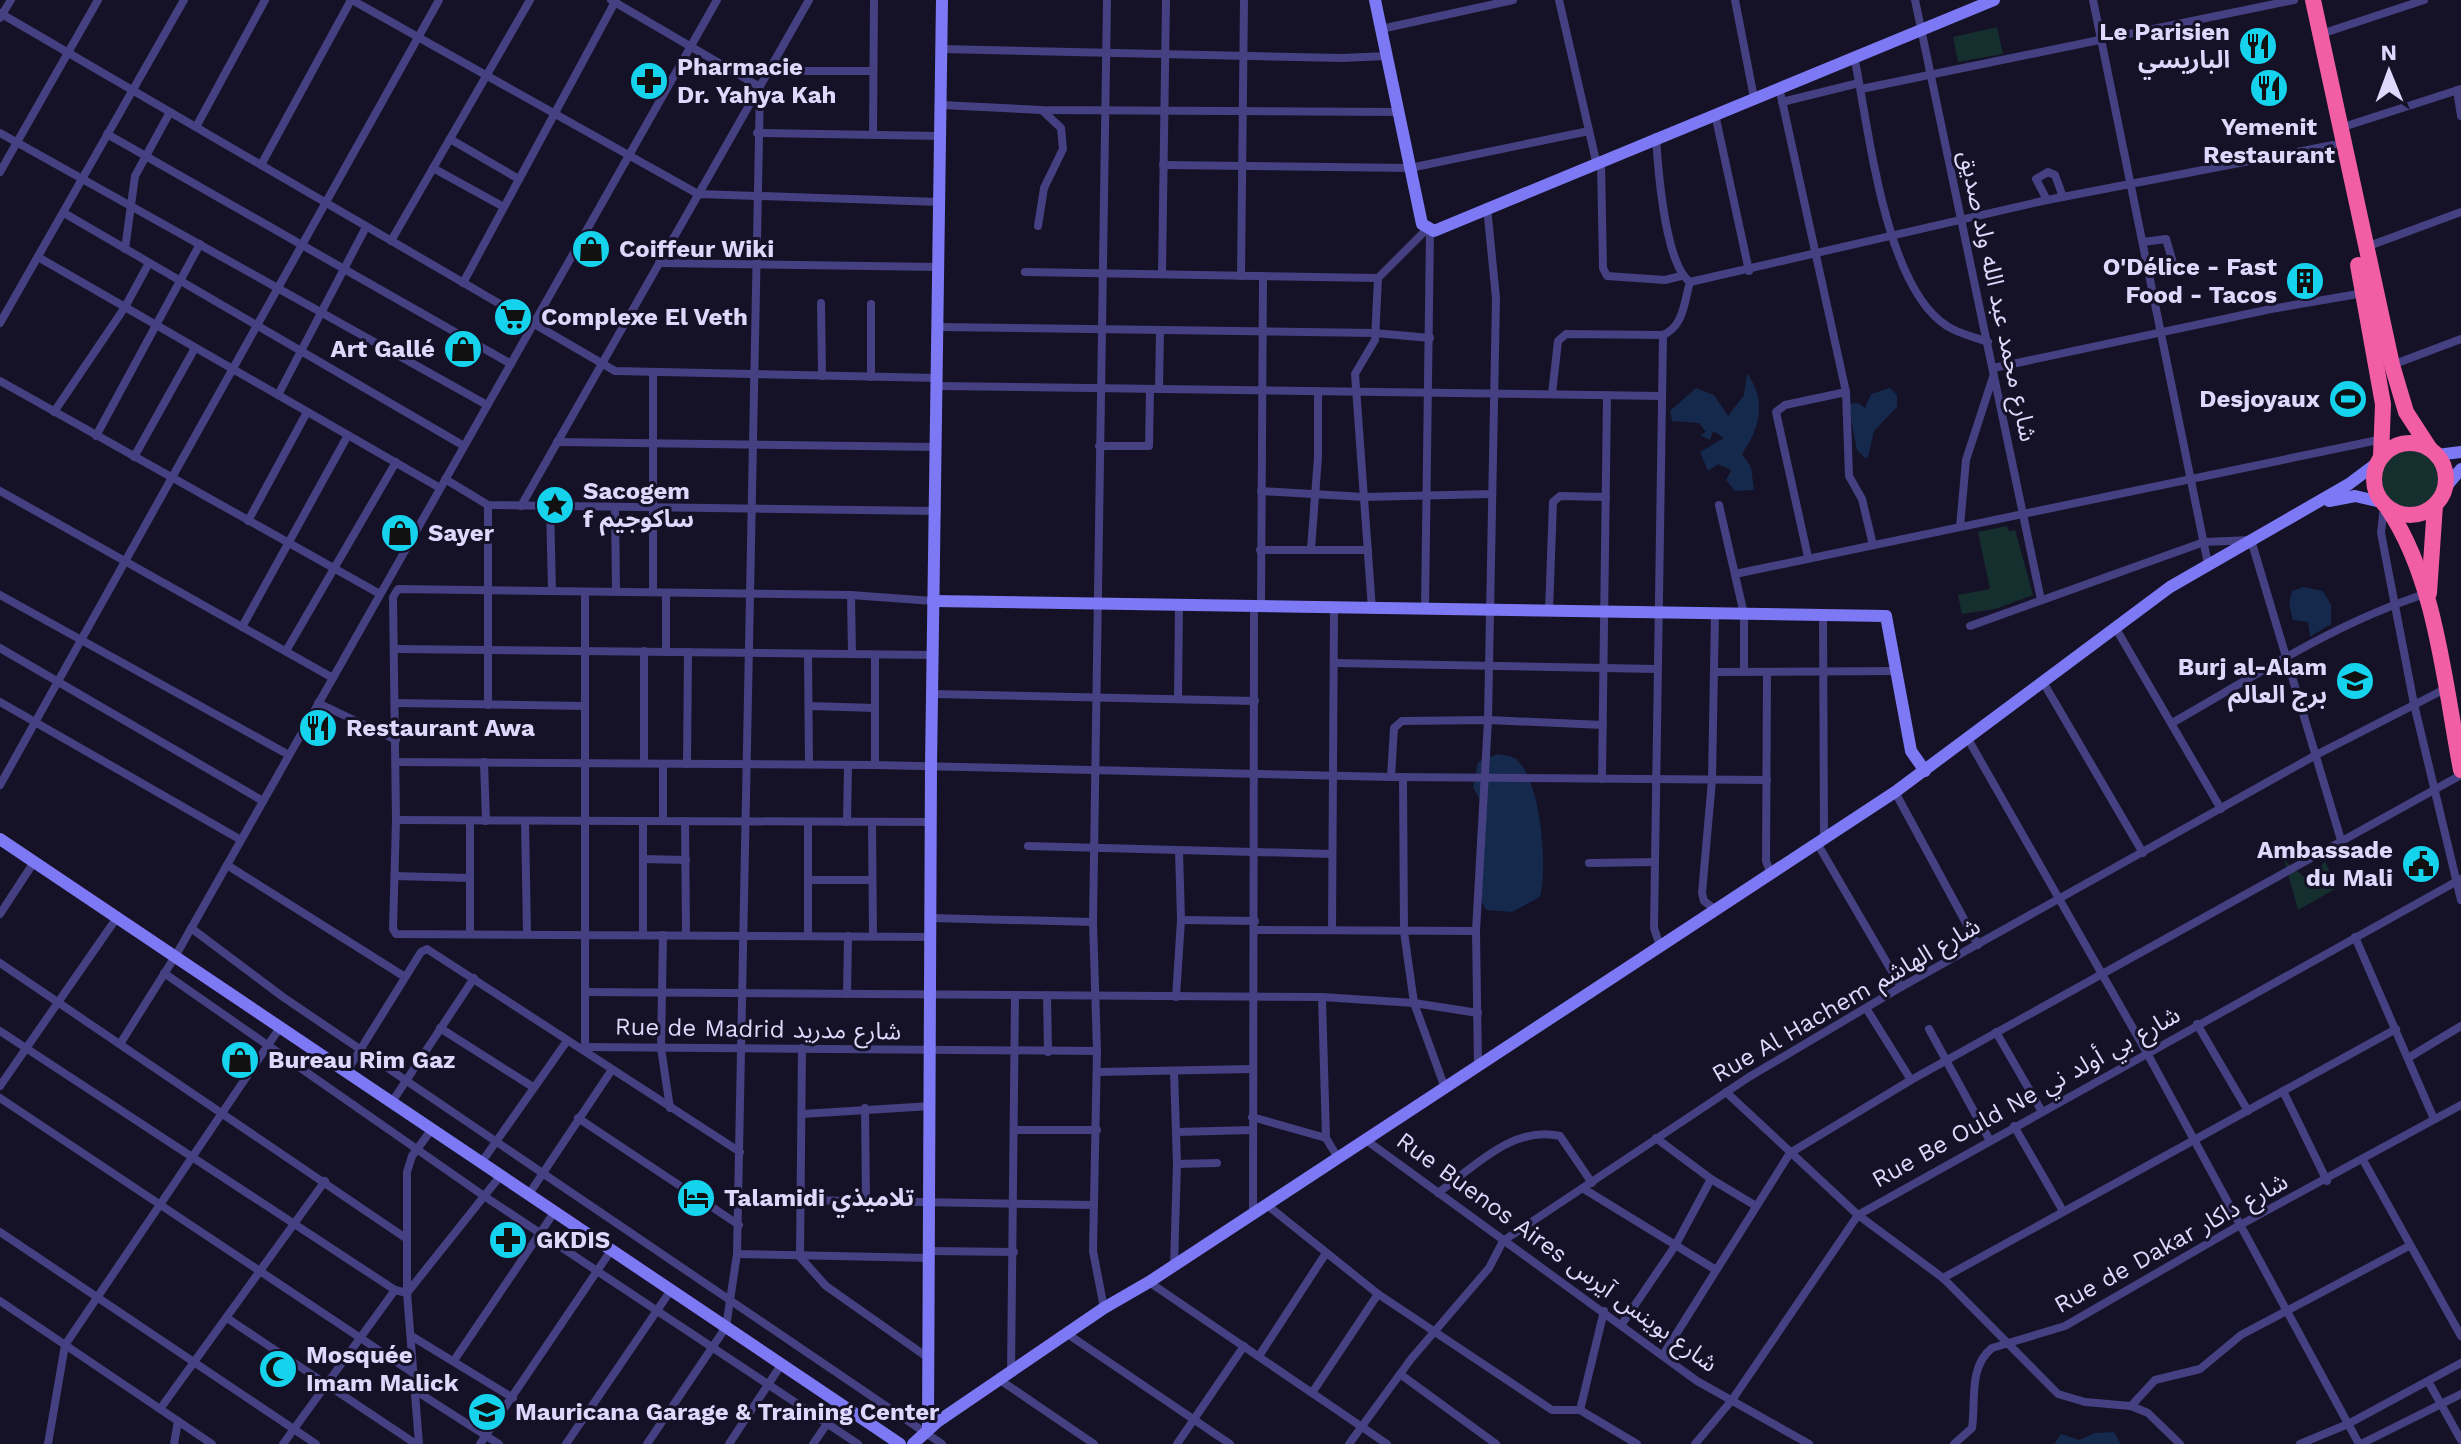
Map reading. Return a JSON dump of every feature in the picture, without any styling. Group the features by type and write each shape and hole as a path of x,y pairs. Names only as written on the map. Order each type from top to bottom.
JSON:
{"highway":[{"path":"2302,0 2364,293 2383,404 2383,439 2374,486 2408,542 2426,600 2458,737 2461,772"},
{"path":"2313,0 2392,365 2406,412 2445,474 2445,488 2435,505 2426,600"},
{"path":"2379,460 2404,444 2433,452"},
{"path":"2385,505 2413,515 2435,505"}],"street":[{"path":"11,0 1,16 615,371 871,377 1099,389 1662,396"},
{"path":"0,172 98,0"},
{"path":"0,323 184,0"},
{"path":"196,127 265,0"},
{"path":"261,165 352,0 698,194 940,202"},
{"path":"0,785 439,0"},
{"path":"391,241 530,0"},
{"path":"120,1044 176,955 717,0"},
{"path":"521,506 809,0"},
{"path":"873,135 874,0"},
{"path":"926,1430 931,1201 931,766 938,447 942,0"},
{"path":"1104,1308 1093,1251 1097,1051 1093,922 1107,0"},
{"path":"1162,274 1166,0"},
{"path":"1241,276 1244,0"},
{"path":"1375,0 1422,224 1428,230 1429,495 1425,609"},
{"path":"1381,29 1476,4 1513,0"},
{"path":"1559,0 1589,131 1599,160 1603,268 1607,276 1665,280 1681,276"},
{"path":"1735,0 1754,98"},
{"name":"شارع محمد عبد الله ولد صديق","path":"1915,0 2041,600"},
{"path":"1372,609 1355,374 1375,340 1378,278 1428,230 1994,0"},
{"path":"2093,0 2208,564"},
{"path":"1782,102 1931,76 2294,0"},
{"path":"2321,34 2424,0"},
{"path":"463,283 614,1 760,87"},
{"path":"941,49 1386,56"},
{"path":"1854,56 1891,236 1911,286 1922,302 1947,326 1988,342"},
{"path":"768,71 873,71"},
{"path":"647,1444 726,1327 737,1254 755,198 760,87"},
{"path":"1779,87 1846,392 1849,476 1862,499 1873,545"},
{"path":"2340,128 2459,89 2461,116"},
{"path":"941,105 1042,110 1398,112"},
{"path":"1038,226 1044,188 1063,149 1061,128 1042,110"},
{"path":"125,249 135,176 170,112"},
{"path":"1715,114 1749,271"},
{"path":"1163,165 1410,168 1589,131"},
{"path":"0,133 487,405"},
{"path":"757,133 940,136"},
{"path":"107,134 511,364"},
{"path":"1656,137 1660,184 1681,276 1690,282 1749,271 2047,200 2333,145"},
{"path":"450,139 517,178"},
{"path":"433,168 502,206"},
{"path":"2047,200 2036,179 2048,172 2055,175 2063,197"},
{"path":"1478,1066 1476,931 1482,777 1488,720 1496,281 1487,207"},
{"path":"2365,248 2461,212"},
{"path":"64,213 464,446"},
{"path":"278,395 366,227"},
{"path":"2143,242 2166,239 2174,266 2151,273"},
{"path":"96,436 200,244"},
{"path":"38,257 440,488"},
{"path":"54,412 125,307 149,263"},
{"path":"659,263 939,267"},
{"path":"1025,272 1378,278"},
{"path":"1253,1214 1252,998 1255,925 1252,773 1260,550 1263,276"},
{"path":"1552,394 1558,341 1566,334 1663,335 1678,325 1690,282"},
{"path":"1960,527 1966,460 1994,371 2161,331 2364,293"},
{"path":"821,303 822,376"},
{"path":"871,304 871,377"},
{"path":"939,327 1375,333 1430,338"},
{"path":"1099,446 1149,446 1160,330"},
{"path":"1660,946 1654,928 1663,335"},
{"path":"2392,365 2461,339"},
{"path":"134,457 195,348"},
{"path":"653,373 653,592"},
{"path":"0,381 380,594"},
{"path":"1311,549 1318,391"},
{"path":"1808,557 1776,412 1785,405 1846,392"},
{"path":"1602,779 1607,395"},
{"path":"248,521 307,412"},
{"path":"242,627 348,435"},
{"path":"1735,574 2383,439"},
{"path":"557,442 938,447"},
{"path":"2433,452 2461,452"},
{"path":"913,1444 926,1430 1069,1335 1104,1308 1174,1266 1895,792 2115,627 2208,564 2311,507 2379,460"},
{"path":"286,651 396,462"},
{"path":"2445,488 2461,469"},
{"path":"445,479 488,505 937,511"},
{"path":"0,491 333,678"},
{"path":"1261,491 1364,497 1491,494"},
{"path":"1549,611 1553,502 1560,496 1606,497"},
{"path":"2311,507 2355,496 2385,505 2381,533 2414,704 2459,880 2461,900"},
{"path":"488,505 488,705"},
{"path":"1719,505 1744,614 1744,672"},
{"path":"550,506 552,591"},
{"path":"615,507 616,592"},
{"path":"1970,626 2204,542 2251,540"},
{"path":"2251,540 2341,840"},
{"path":"1260,550 1368,550"},
{"path":"930,937 396,934 393,929 395,590 851,595 933,601 1886,616 1911,751 1925,771"},
{"path":"585,592 585,1050"},
{"path":"666,593 666,652"},
{"path":"0,595 289,755"},
{"path":"851,595 852,654"},
{"path":"2172,723 2286,657 2395,604 2426,600"},
{"path":"1178,699 1179,605"},
{"path":"1332,930 1334,607"},
{"path":"1715,613 1712,780 1702,893 1704,901 1716,910"},
{"path":"1823,615 1821,841 1901,987"},
{"path":"2115,627 2221,809"},
{"path":"0,648 263,801"},
{"path":"396,649 933,655"},
{"path":"644,651 644,763"},
{"path":"687,764 688,652"},
{"path":"808,654 809,764"},
{"path":"875,655 875,765"},
{"path":"1335,663 1657,669"},
{"path":"1715,672 1897,671"},
{"path":"1767,672 1766,861 1771,874"},
{"path":"2043,682 2143,853"},
{"name":"Rue Al Hachem شارع الهاشم","path":"1349,1444 1400,1374 1489,1268 1503,1241 1726,1092 1901,987 2062,900 2316,755 2445,689"},
{"path":"932,694 1255,701"},
{"path":"0,702 241,840"},
{"path":"318,703 396,740"},
{"path":"396,703 585,706"},
{"path":"809,706 875,708"},
{"path":"1391,777 1397,723 1488,720 1603,725"},
{"path":"1968,739 2062,900 2360,1444 2461,1394"},
{"path":"396,762 809,764 1391,777 1767,780"},
{"path":"484,762 486,821"},
{"path":"663,764 663,821"},
{"path":"847,822 848,765"},
{"path":"1663,1355 1790,1153 1911,1080 2461,772"},
{"path":"1403,777 1404,932 1414,1003 1445,1088"},
{"path":"1895,792 1978,945"},
{"path":"396,820 931,822"},
{"path":"470,821 470,933"},
{"path":"525,821 527,934"},
{"path":"643,821 643,935"},
{"path":"685,821 686,935"},
{"path":"808,822 808,936"},
{"path":"872,822 873,936"},
{"path":"0,839 119,916 900,1444"},
{"path":"1028,846 1332,854"},
{"path":"1176,997 1181,920 1179,850"},
{"path":"643,859 686,860"},
{"path":"0,914 34,862"},
{"path":"1589,863 1655,862"},
{"path":"227,865 405,977"},
{"path":"395,876 470,878"},
{"path":"808,880 872,880"},
{"name":"Rue Be Ould Ne شارع بي أولد ني","path":"1695,1444 1732,1400 1858,1215 2041,1110 2459,880"},
{"path":"0,1086 119,916"},
{"path":"931,918 1093,922"},
{"path":"1181,920 1332,930 1476,931"},
{"path":"191,928 406,1081 730,1297 942,1444"},
{"path":"663,935 661,1048 670,1108"},
{"path":"847,994 848,936"},
{"path":"2355,937 2434,1119"},
{"path":"347,1071 421,952 427,949 740,1152"},
{"path":"0,963 407,1239"},
{"path":"164,973 416,1150 858,1444"},
{"path":"392,1102 474,978"},
{"path":"585,992 930,993 1093,998 1322,997 1414,1003 1478,1013"},
{"path":"1006,1376 1014,1252 1015,995"},
{"path":"1047,995 1048,1052"},
{"path":"1322,997 1326,1138 1338,1158"},
{"path":"1866,1008 1911,1080"},
{"path":"2197,1024 2248,1111"},
{"path":"48,1444 65,1345 281,1026"},
{"path":"2408,1058 2461,1026"},
{"path":"440,1028 533,1087"},
{"path":"1929,1029 1989,1139"},
{"path":"1943,1278 2396,1029"},
{"path":"0,1031 395,1290 407,1293"},
{"path":"1996,1032 2041,1110"},
{"path":"481,1163 567,1041"},
{"path":"802,1048 800,1257 826,1286 927,1357"},
{"name":"Rue de Madrid شارع مدريد","path":"585,1050 802,1048 1097,1051"},
{"path":"1097,1072 1252,1069"},
{"path":"529,1194 611,1071"},
{"path":"1174,1071 1177,1132 1174,1266"},
{"path":"2283,1091 2327,1181"},
{"path":"1726,1092 1858,1215 1943,1278 2011,1343 2058,1394 2085,1402 2131,1406 2148,1413 2180,1444"},
{"path":"0,1098 416,1375"},
{"name":"Rue de Dakar شارع داكار","path":"1954,1444 1972,1428 1975,1387 1984,1354 2065,1326 2240,1225 2327,1181 2461,1105"},
{"path":"802,1114 932,1106"},
{"path":"865,1108 866,1199"},
{"path":"1252,1117 1326,1138"},
{"path":"578,1118 739,1225"},
{"path":"2014,1126 2063,1211"},
{"path":"418,1444 416,1375 407,1293 407,1172 416,1150 432,1129"},
{"path":"1014,1130 1097,1130"},
{"path":"1177,1132 1252,1130"},
{"path":"1438,1193 1514,1139 1542,1132 1560,1136 1592,1183"},
{"path":"1656,1138 1711,1179 1756,1206"},
{"name":"Rue Buenos Aires شارع بوينس آيرس","path":"1366,1140 1697,1381 1809,1444"},
{"path":"2363,1160 2461,1336"},
{"path":"1177,1164 1217,1163"},
{"path":"407,1293 501,1175"},
{"path":"1622,1324 1675,1246 1711,1179"},
{"path":"160,1409 325,1181"},
{"path":"1584,1189 1716,1270"},
{"path":"801,1200 1094,1205"},
{"path":"1267,1205 1378,1294 1552,1410 1580,1410 1637,1444"},
{"path":"455,1359 555,1211"},
{"path":"0,1232 316,1444"},
{"path":"2131,1406 2148,1385 2207,1366 2241,1335 2409,1246"},
{"path":"480,1444 612,1249"},
{"path":"737,1254 800,1257 1014,1252"},
{"path":"1259,1356 1326,1253"},
{"path":"1149,1282 1387,1444"},
{"path":"283,1444 395,1290"},
{"path":"566,1444 671,1290"},
{"path":"1312,1393 1378,1294"},
{"path":"0,1301 212,1444"},
{"path":"1580,1410 1604,1311"},
{"path":"227,1318 418,1444"},
{"path":"1069,1335 1230,1444"},
{"path":"413,1337 455,1359 513,1398"},
{"path":"1177,1444 1244,1346"},
{"path":"2300,1444 2348,1424 2461,1363"},
{"path":"729,1444 781,1365"},
{"path":"1400,1374 1496,1444"},
{"path":"1006,1376 1094,1444"},
{"path":"2428,1381 2461,1440"},
{"path":"416,1391 499,1444"},
{"path":"813,1444 840,1405"},
{"path":"174,1444 178,1421"}],"green space":[{"path":"1997,27 2003,54 1958,62 1953,37"},
{"path":"2411,447 2424,449 2434,457 2442,467 2442,493 2434,503 2424,511 2411,513 2398,511 2388,503 2380,493 2378,480 2380,467 2388,457 2398,449"},
{"path":"2007,526 2009,531 2015,530 2033,595 1995,609 1962,614 1958,595 1990,589 1978,532"},
{"path":"2284,860 2309,881 2325,861 2337,888 2298,910"}],"water":[{"path":"1747,373 1759,404 1757,424 1742,454 1751,467 1754,490 1735,491 1726,480 1731,470 1718,464 1708,471 1700,452 1724,438 1713,431 1710,440 1700,435 1706,432 1699,423 1672,421 1670,411 1696,388 1714,395 1728,416 1744,395"},
{"path":"1890,388 1897,395 1897,407 1874,431 1868,457 1865,458 1857,450 1848,404 1858,403 1865,408 1871,394"},
{"path":"2304,587 2323,591 2331,605 2331,624 2310,637 2308,622 2293,620 2289,603 2292,591"},
{"path":"1498,754 1516,759 1525,769 1537,804 1543,846 1540,897 1512,912 1486,910 1480,898 1482,803 1473,787 1478,762"},
{"path":"2114,1432 2121,1444 2054,1444 2061,1434 2079,1440 2095,1433"}],"place":[{"name":"Le Parisien الباريسي","path":"2258,46"},
{"name":"Pharmacie Dr. Yahya Kah","path":"649,81"},
{"name":"Yemenit Restaurant","path":"2269,88"},
{"name":"Coiffeur Wiki","path":"591,249"},
{"name":"O'Délice - Fast Food - Tacos","path":"2305,281"},
{"name":"Complexe El Veth","path":"513,317"},
{"name":"Art Gallé","path":"463,349"},
{"name":"Desjoyaux","path":"2348,399"},
{"name":"Sacogem f ساكوجيم","path":"555,505"},
{"name":"Sayer","path":"400,533"},
{"name":"Burj al-Alam برج العالم","path":"2355,681"},
{"name":"Restaurant Awa","path":"318,728"},
{"name":"Ambassade du Mali","path":"2421,864"},
{"name":"Bureau Rim Gaz","path":"240,1060"},
{"name":"Talamidi تلاميذي","path":"696,1198"},
{"name":"GKDIS","path":"508,1240"},
{"name":"Mosquée Imam Malick","path":"278,1369"},
{"name":"Mauricana Garage & Training Center","path":"487,1412"}]}
